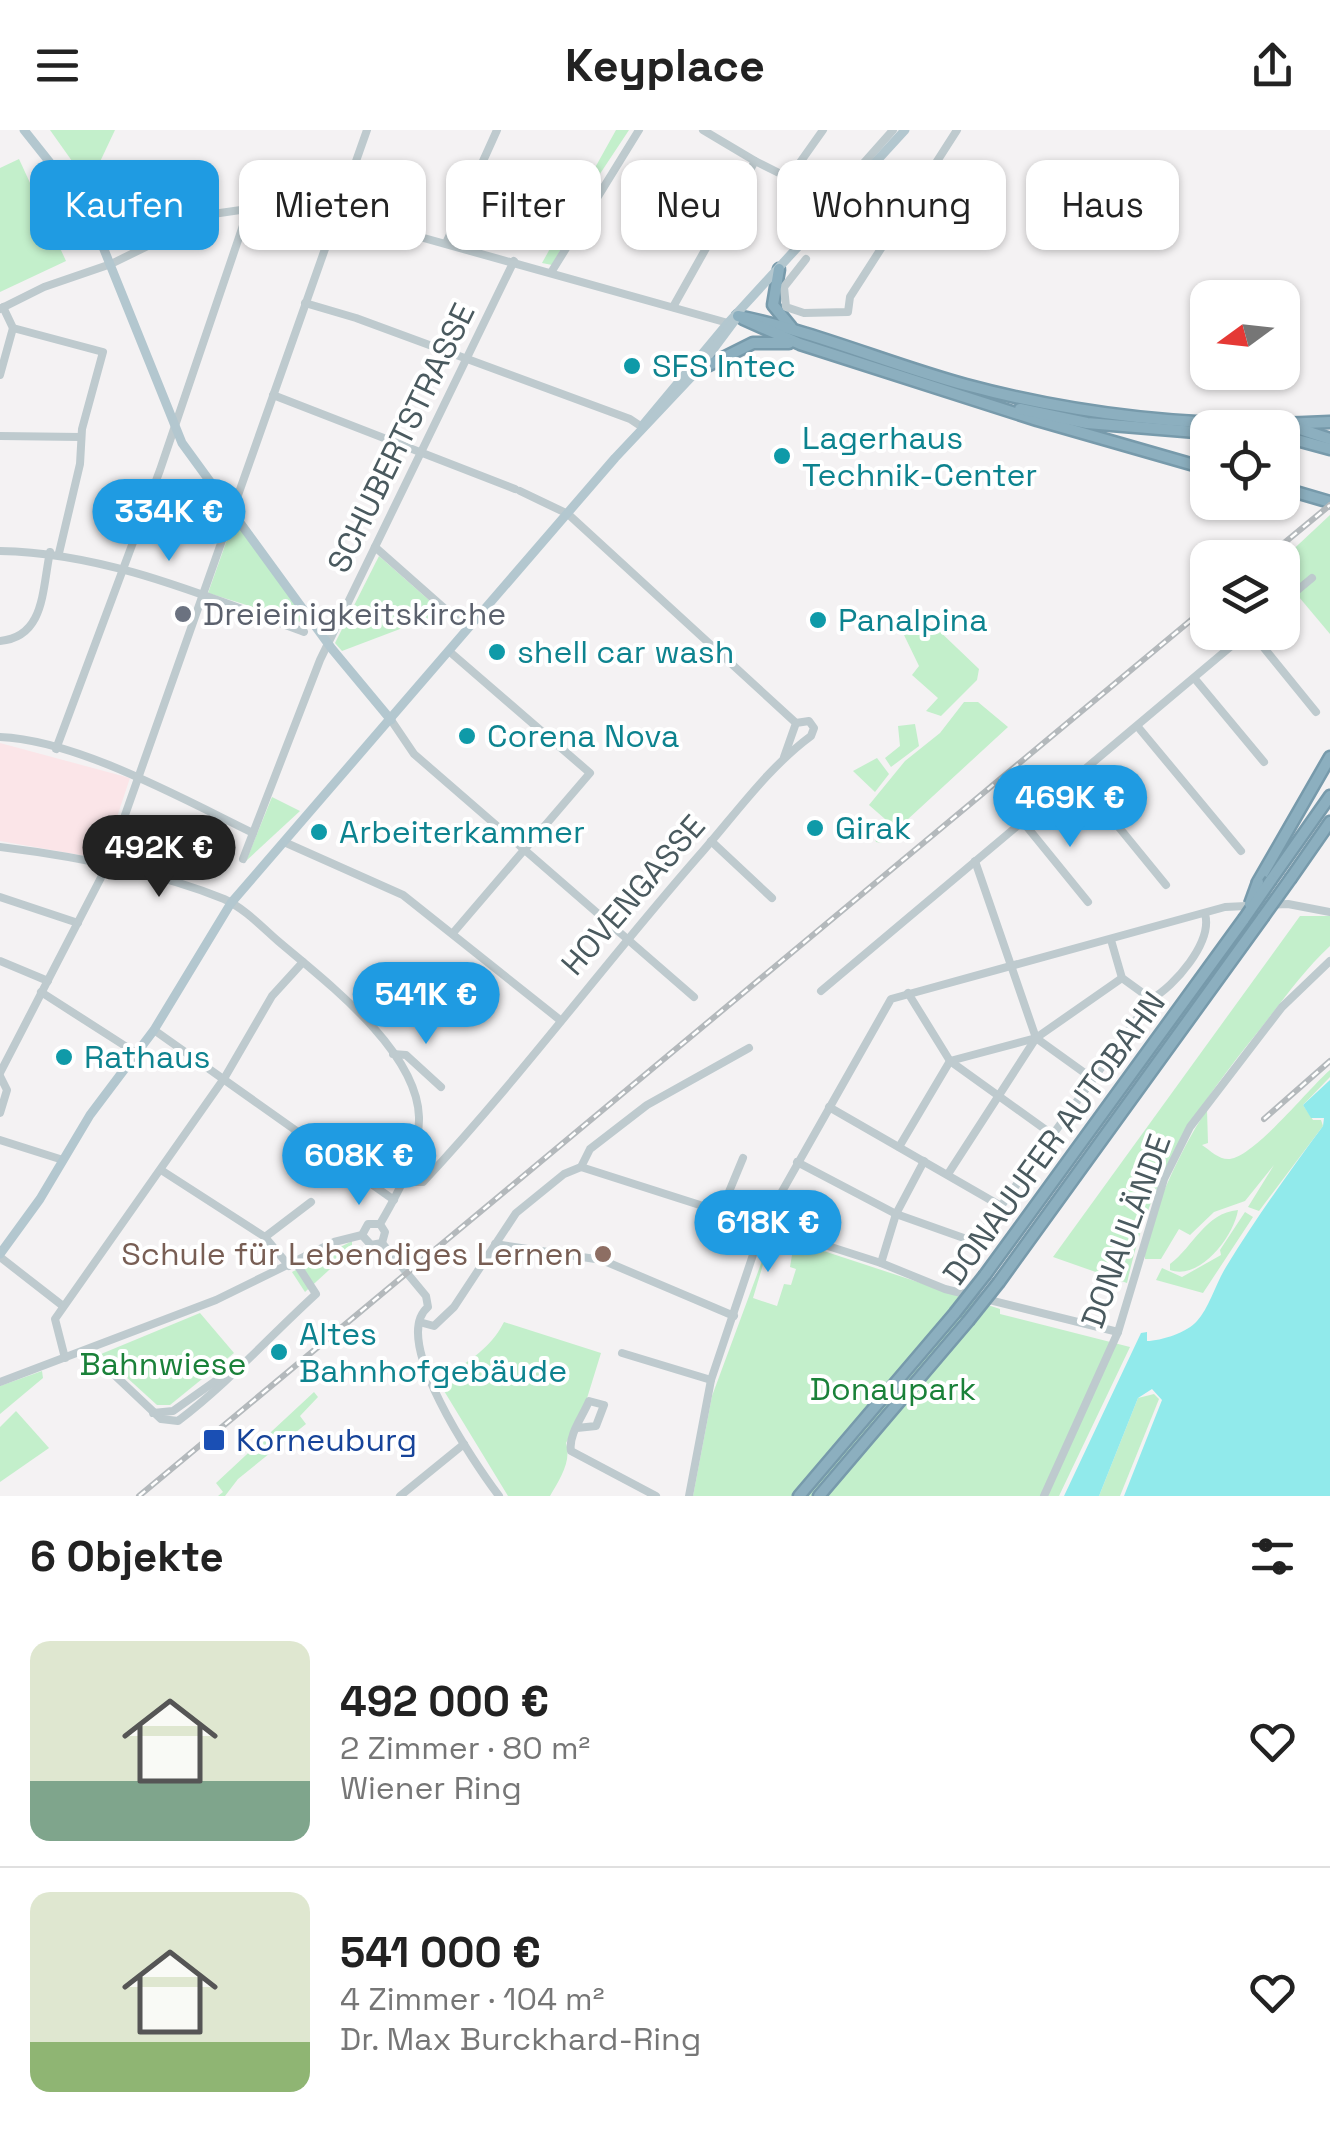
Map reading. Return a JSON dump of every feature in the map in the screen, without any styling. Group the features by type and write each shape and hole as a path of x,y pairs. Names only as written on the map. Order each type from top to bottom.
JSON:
{"highway":[{"path":"779,269 773,305 796,330"},
{"path":"729,319 796,330 1023,399 1116,416 1190,421"},
{"path":"729,319 1190,464"},
{"path":"697,370 754,342 800,344"},
{"path":"994,405 1086,422 1190,431"},
{"path":"1300,429 1330,422"},
{"path":"1300,435 1330,439"},
{"path":"1300,438 1330,449"},
{"path":"1300,492 1330,502"},
{"path":"1244,919 1258,882 1330,757"},
{"name":"DONAUUFER AUTOBAHN","path":"799,1496 986,1275 1330,796"},
{"name":"DONAUUFER AUTOBAHN","path":"819,1496 1000,1282 1330,822"}],"main road":[{"path":"24,130 76,198 111,264 174,428 328,644 391,720"},
{"path":"642,427 650,412 729,319 779,269 900,131"},
{"path":"0,1255 154,1030 231,903 642,427 697,370 729,319"}],"street":[{"path":"357,160 367,130"},
{"path":"483,160 497,130"},
{"path":"552,271 639,130"},
{"path":"703,130 754,160"},
{"path":"757,162 788,178 822,130"},
{"path":"806,258 784,286 786,307 804,314 848,312 850,297 957,130"},
{"path":"0,375 13,328 2,308 111,264 213,214 239,208"},
{"path":"56,748 160,470 239,237"},
{"path":"0,1113 8,1090 0,1074 107,866 325,250"},
{"path":"477,250 673,307 729,319"},
{"path":"673,307 705,250"},
{"name":"SCHUBERTSTRASSE","path":"244,858 328,644 514,261"},
{"path":"305,304 356,318 630,418 642,427"},
{"path":"0,642 21,639 33,627 80,464 81,437 103,352 13,328"},
{"path":"273,395 518,490 568,514 796,723 796,734 806,738"},
{"path":"0,436 81,437"},
{"path":"376,547 461,623"},
{"path":"0,551 55,553 124,569 304,632"},
{"path":"1300,588 1312,578"},
{"path":"821,991 1229,650"},
{"path":"1265,650 1316,712"},
{"path":"450,652 590,773 454,933"},
{"path":"1195,679 1264,762"},
{"name":"HOVENGASSE","path":"402,1182 424,1181 480,1123 625,939 780,763 813,734 812,724 805,719 796,723"},
{"path":"391,720 414,754 694,998"},
{"path":"1138,727 1242,851"},
{"name":"HOVENGASSE","path":"780,763 796,734"},
{"path":"0,737 56,748 138,778 253,833"},
{"path":"1077,776 1166,886"},
{"path":"1022,822 1088,902"},
{"path":"284,842 403,895 560,1020"},
{"path":"712,842 772,898"},
{"path":"0,847 107,866 231,903 372,1026 393,1054 419,1112 402,1182 390,1198 380,1224"},
{"path":"975,861 1036,1038 1093,1079"},
{"path":"0,897 78,923"},
{"path":"689,1496 711,1380 764,1224 890,999 1236,906 1288,904 1330,912"},
{"path":"797,1162 896,1214 975,1242 1151,999 1163,993 1192,956 1207,929 1206,914"},
{"path":"1111,940 1122,978 1151,999"},
{"name":"DONAULÄNDE","path":"1044,1496 1118,1332 1164,1180 1190,1127 1282,1007 1330,961"},
{"path":"0,962 48,981"},
{"path":"65,1358 54,1328 63,1306 225,1078 272,996 303,962"},
{"path":"899,1147 950,1061 1036,1038 1122,978"},
{"path":"42,992 136,1053"},
{"path":"908,992 950,1061 1052,1135"},
{"path":"154,1030 390,1198"},
{"path":"948,1174 1036,1038"},
{"path":"422,1323 434,1326 440,1316 454,1307 516,1213 564,1174 580,1167 590,1149 647,1105 749,1048"},
{"path":"393,1054 406,1055 442,1087"},
{"path":"829,1107 1001,1206"},
{"path":"0,1140 63,1160"},
{"path":"721,1211 744,1158"},
{"path":"881,1262 896,1214 924,1161"},
{"path":"580,1167 881,1262 996,1305 1118,1332"},
{"path":"88,1350 154,1413 173,1412 223,1372 241,1364 316,1294 265,1237 161,1170"},
{"path":"265,1237 311,1202"},
{"path":"0,1382 88,1350 293,1264 334,1242 362,1234 368,1224 380,1224"},
{"path":"380,1224 385,1232 382,1242"},
{"path":"362,1234 371,1245 382,1242"},
{"path":"382,1242 418,1283 428,1306 438,1309 440,1316"},
{"path":"495,1244 602,1260 734,1316"},
{"path":"0,1255 63,1306"},
{"path":"428,1306 421,1313 418,1340 424,1367 464,1444 499,1496"},
{"path":"622,1352 711,1380"},
{"path":"577,1428 571,1451 656,1496"},
{"path":"400,1496 464,1444"}],"shaded area":[{"path":"0,743 130,778 103,859 0,841"}],"green space":[{"path":"50,130 115,130 101,160 71,160"},
{"path":"616,130 629,130 601,172 599,160"},
{"path":"19,159 30,183 30,250 61,250 66,261 0,292 0,168"},
{"path":"549,250 560,250 552,265 542,263"},
{"path":"1330,515 1330,634 1300,598 1300,543"},
{"path":"234,520 310,625 208,593"},
{"path":"379,556 438,608 429,618 342,651 335,643"},
{"path":"919,624 933,625 979,669 977,680 941,716 926,711 938,698 912,675 919,666 904,635"},
{"path":"964,702 978,702 1008,727 882,843 876,842 873,832 885,819 869,805 905,761 940,733"},
{"path":"915,724 919,746 891,767 885,758 900,746 898,726"},
{"path":"877,758 889,774 875,792 853,771"},
{"path":"272,797 300,811 246,861"},
{"path":"1300,916 1330,916 1330,946 1286,996 1195,1117 1148,1209 1127,1283 1053,1257"},
{"path":"1330,1070 1330,1077 1303,1105 1313,1120 1321,1120 1323,1126 1259,1211 1248,1207 1274,1165 1245,1201 1214,1212 1190,1235 1179,1229 1161,1259 1145,1259 1151,1225 1168,1183 1207,1110 1208,1143 1202,1145 1219,1157 1230,1159 1267,1135"},
{"path":"1238,1210 1223,1243 1204,1263 1181,1272 1170,1270 1170,1264 1208,1224"},
{"path":"1245,1212 1253,1217 1203,1293 1156,1280 1162,1268 1182,1277 1221,1255 1220,1250"},
{"name":"Donaupark","path":"772,1234 1000,1309 1000,1314 1130,1347 1059,1496 693,1496 712,1396","holes":["775,1250 792,1255 790,1267 796,1269 791,1285 784,1284 777,1306 753,1298 765,1258 772,1259"]},
{"path":"352,1241 352,1249 305,1292 292,1272"},
{"name":"Bahnwiese","path":"200,1313 234,1353 170,1405 157,1405 101,1354"},
{"path":"504,1322 601,1353 584,1408 566,1443 564,1471 550,1496 508,1496 438,1381 484,1348"},
{"path":"42,1371 43,1378 0,1414 0,1386"},
{"path":"314,1392 318,1397 300,1416 306,1424 238,1479 225,1496 218,1496 223,1492 216,1483"},
{"path":"1154,1394 1159,1399 1120,1496 1099,1496 1138,1398"},
{"path":"16,1411 49,1448 0,1482 0,1427"}],"water":[{"path":"1330,1080 1330,1496 1124,1496 1162,1400 1152,1389 1138,1398 1099,1496 1064,1496 1141,1333 1147,1332 1147,1341 1167,1338 1187,1329 1201,1316 1237,1249 1323,1126 1324,1118 1311,1118 1303,1105"}],"railway":[{"path":"1288,540 1330,505"},
{"path":"139,1496 1190,621"},
{"path":"1264,1119 1330,1061"}],"place":[{"name":"SFS Intec","path":"632,366"},
{"name":"Lagerhaus Technik-Center","path":"782,456"},
{"name":"Dreieinigkeitskirche","path":"183,614"},
{"name":"Panalpina","path":"818,620"},
{"name":"shell car wash","path":"497,652"},
{"name":"Corena Nova","path":"467,736"},
{"name":"Girak","path":"815,828"},
{"name":"Arbeiterkammer","path":"319,832"},
{"name":"Rathaus","path":"64,1057"},
{"name":"Schule für Lebendiges Lernen","path":"603,1254"},
{"name":"Altes Bahnhofgebäude","path":"279,1352"},
{"name":"Korneuburg","path":"214,1440"}]}
